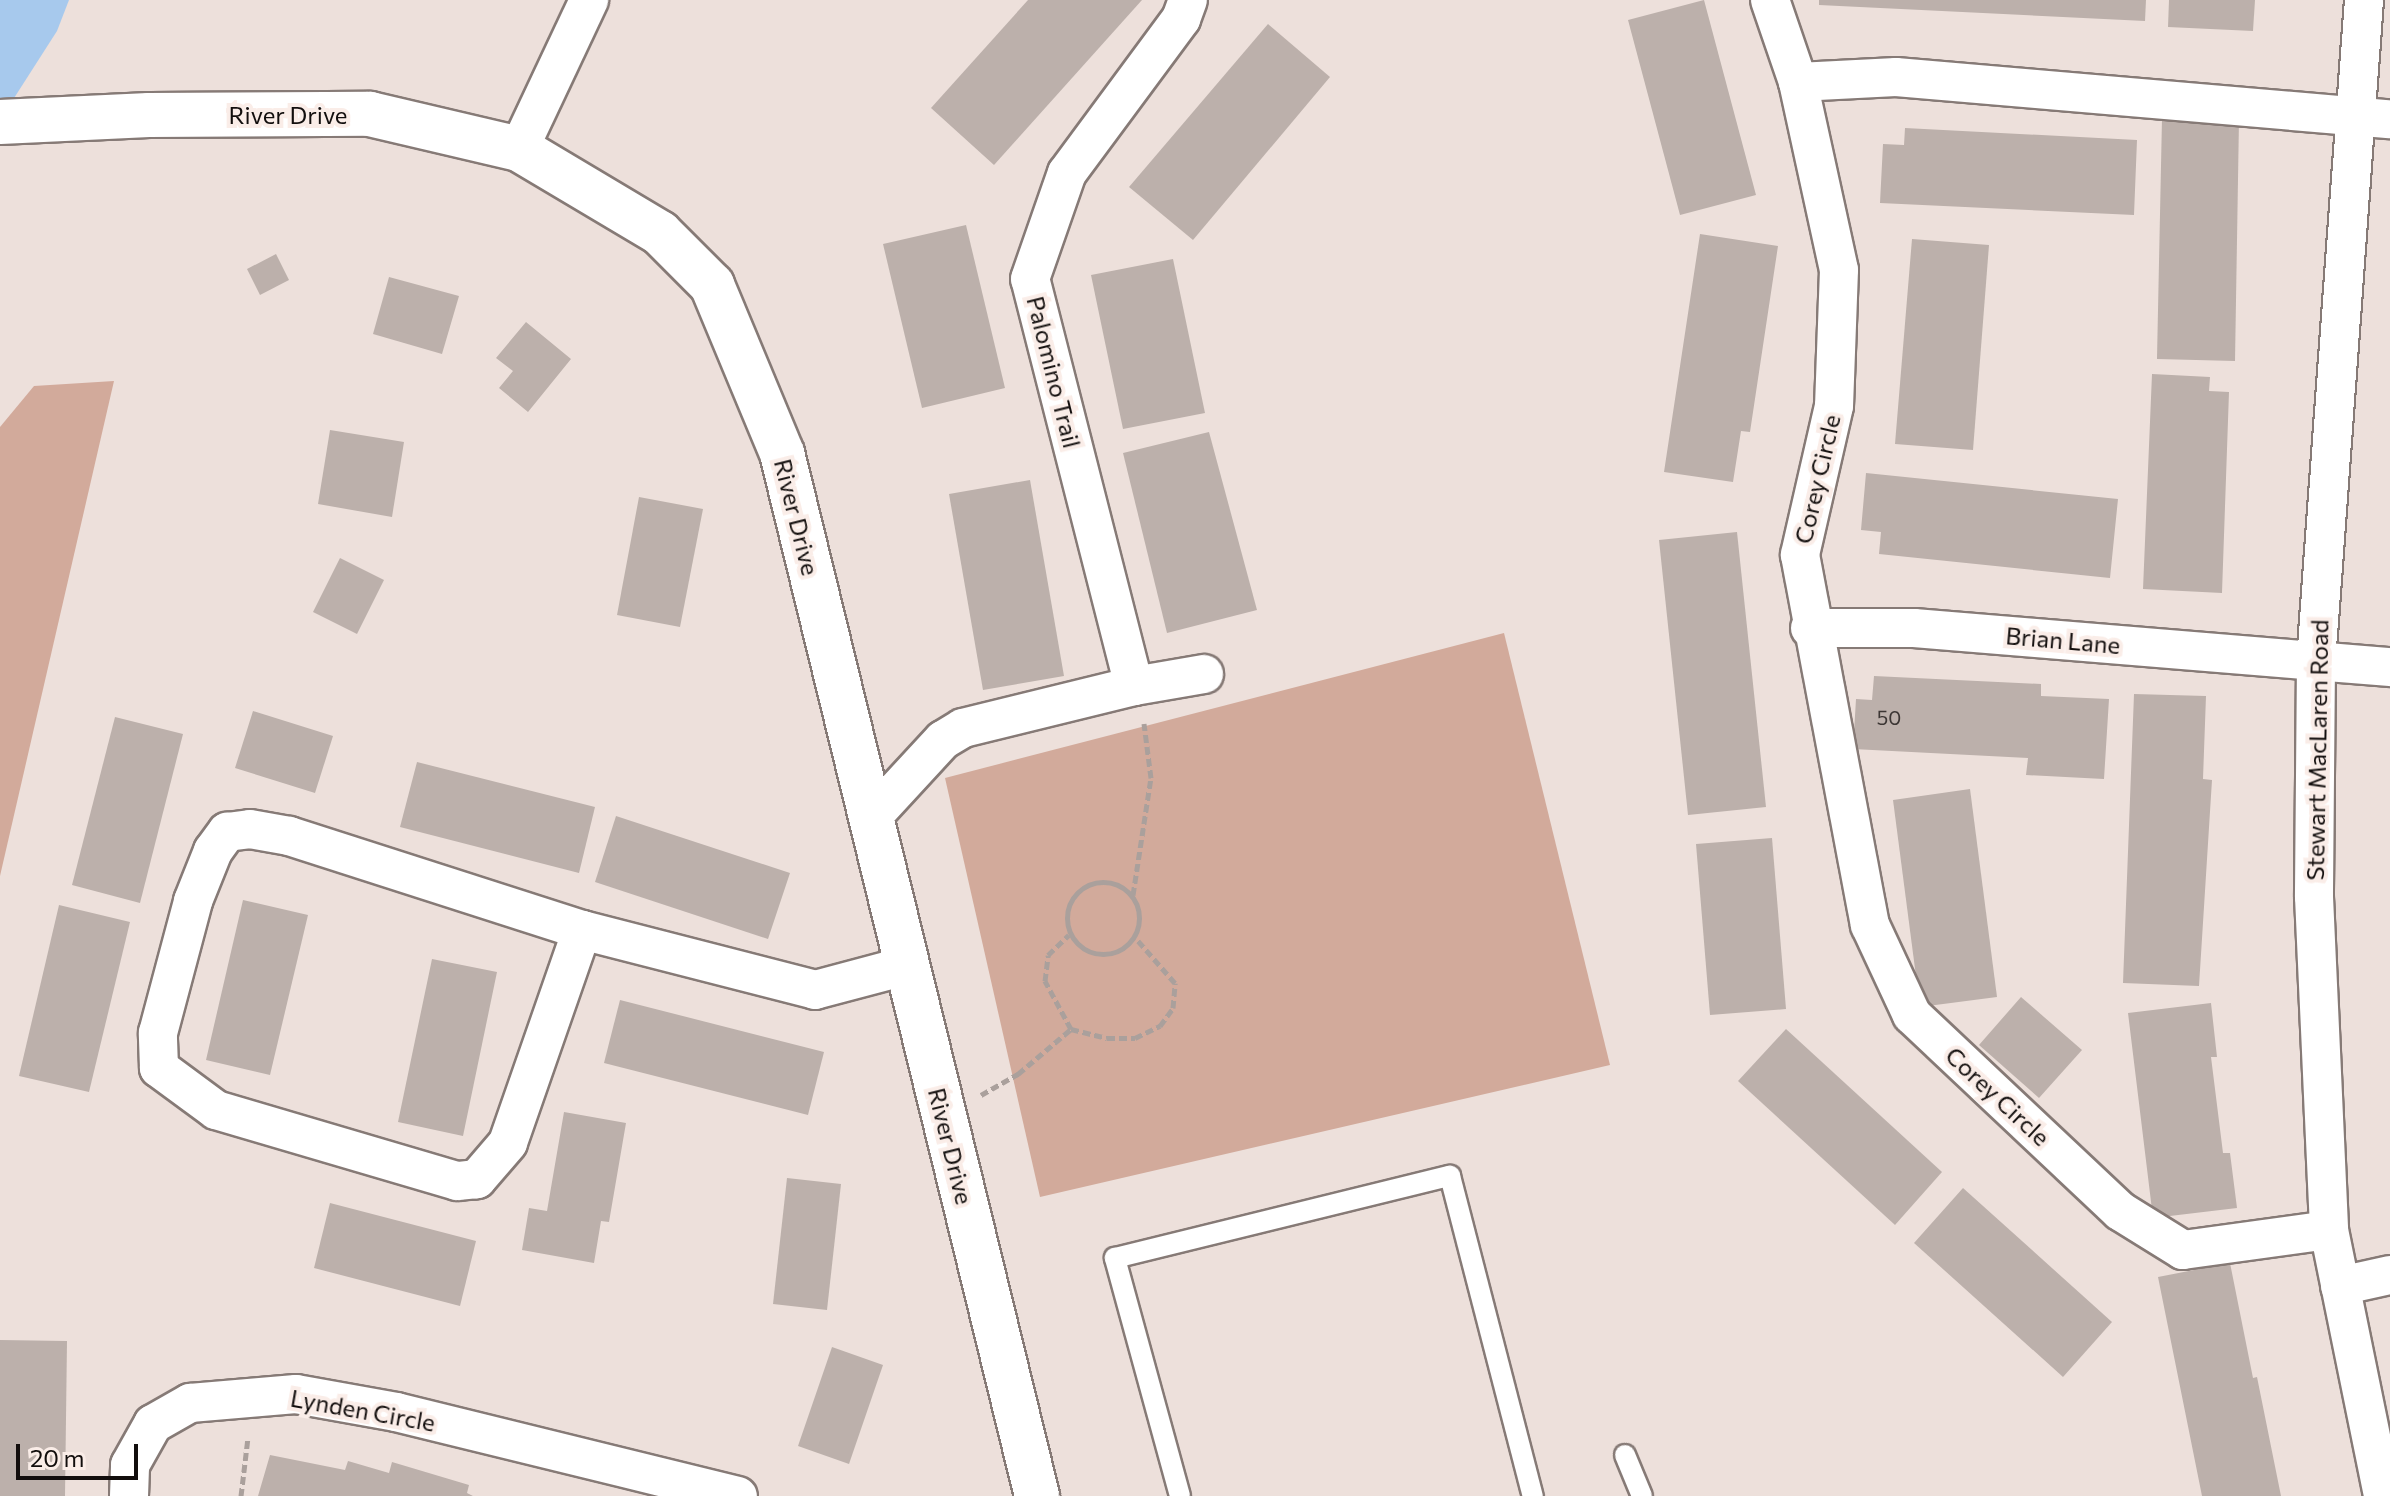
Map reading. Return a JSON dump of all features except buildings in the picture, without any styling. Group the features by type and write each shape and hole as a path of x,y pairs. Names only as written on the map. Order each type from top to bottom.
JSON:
{"main road":[{"name":"River Drive","path":"0,122 149,115 370,114 519,149 660,233 712,285 782,453 1037,1496"}],"street":[{"path":"519,149 589,0"},
{"name":"Palomino Trail","path":"1134,686 1030,279 1067,173 1181,19 1188,0"},
{"name":"Corey Circle","path":"1770,0 1798,82 1839,270 1834,406 1800,555 1810,628 1870,925 1912,1015 2120,1211 2183,1250 2329,1230"},
{"name":"Stewart MacLaren Road","path":"2364,0 2374,118 2316,662 2314,897 2329,1230 2383,1496"},
{"path":"1798,82 1896,77 2374,118"},
{"name":"Brian Lane","path":"1810,628 1914,628 2390,667"},
{"path":"870,819 943,740 963,728 1134,686 1204,674"},
{"path":"582,930 508,1143 477,1179 457,1181 216,1110 159,1068 158,1033 193,901 213,851 227,832 250,829 289,836 582,930 815,990 905,966"},
{"path":"2340,1286 2390,1275"},
{"name":"Lynden Circle","path":"129,1496 130,1465 153,1424 190,1403 296,1394 396,1412 602,1481 738,1496"}],"lane":[{"path":"1180,1496 1115,1258 1450,1176 1533,1496"},
{"path":"1625,1455 1642,1496"}],"path":[{"path":"1133,896 1110,880 1088,887 1065,917 1069,935 1077,945 1101,954 1125,946 1134,936 1138,908 1133,896 1151,778 1134,686"},
{"path":"1069,935 1048,955 1045,981 1071,1029 1107,1038 1135,1038 1160,1026 1173,1008 1175,983 1134,936"},
{"path":"943,1114 1018,1074 1071,1029"},
{"path":"241,1496 252,1397"}],"shaded area":[{"path":"114,381 0,876 0,427 34,386"},
{"path":"1504,633 1610,1065 1040,1197 945,778"}],"water":[{"path":"0,0 69,0 57,31 0,120"}]}
